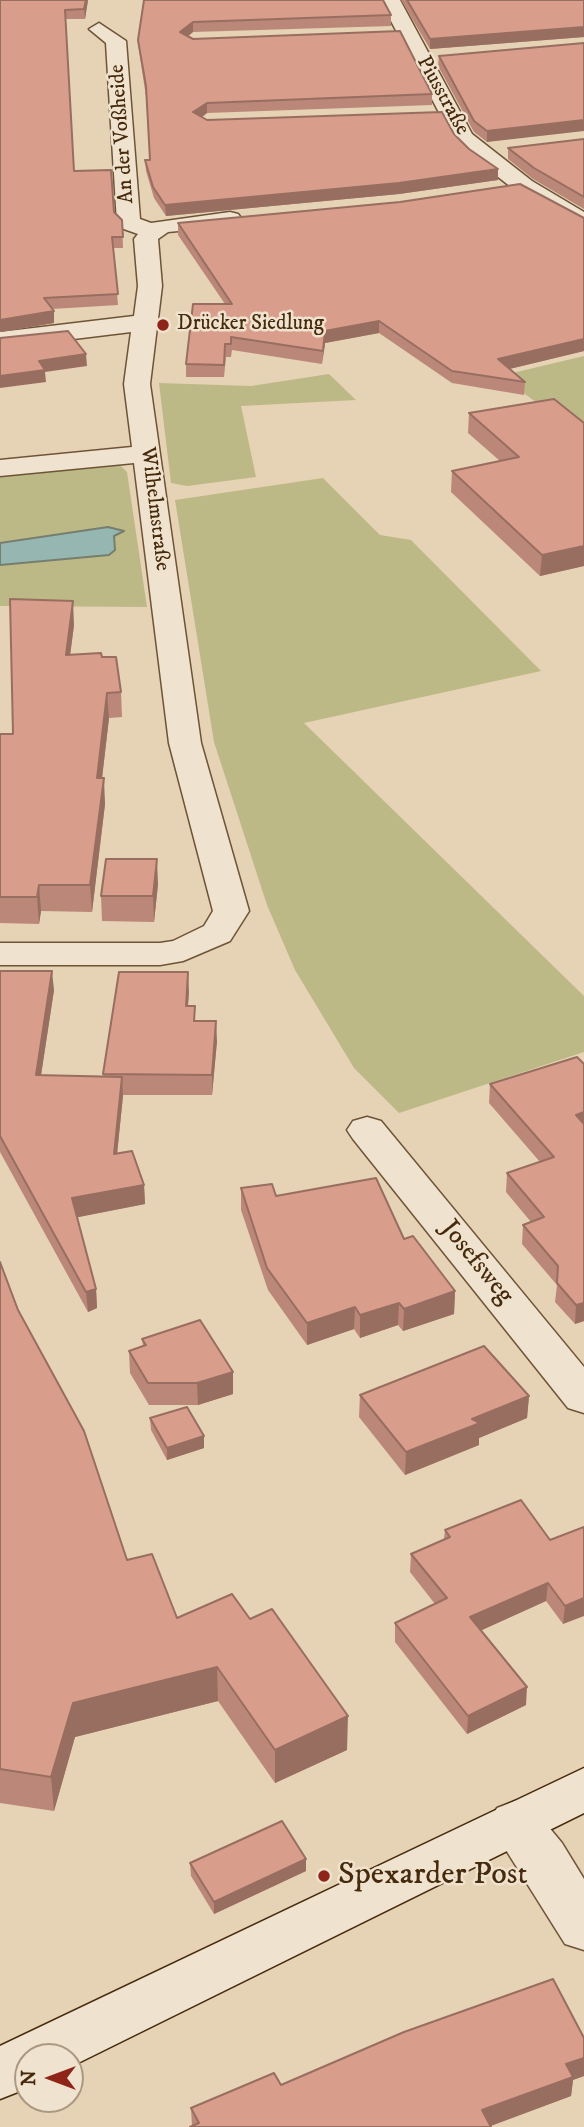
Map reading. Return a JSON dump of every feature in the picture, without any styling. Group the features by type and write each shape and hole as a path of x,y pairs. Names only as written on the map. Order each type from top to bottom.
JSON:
{"street":[{"name":"Piusstraße","path":"390,0 463,138 524,186 584,222"},
{"name":"An der Voßheide","path":"99,29 116,41 129,223 152,231"},
{"path":"381,34 408,33"},
{"path":"422,59 449,57"},
{"path":"423,114 450,113"},
{"path":"478,152 517,148"},
{"path":"499,190 524,186"},
{"path":"152,231 163,226 251,217"},
{"name":"Wilhelmstraße","path":"0,954 160,954 183,950 217,933 231,911 187,754 137,384 150,286 146,239 152,231"},
{"path":"0,340 121,324 146,324"},
{"path":"0,468 146,454"},
{"name":"Josefsweg","path":"367,1130 584,1397"},
{"path":"63,2043 584,1789"},
{"path":"515,1823 542,1859 584,1927"}],"shaded area":[{"path":"584,356 584,437 500,376"},
{"path":"329,374 356,400 241,406 256,477 187,486 171,483 159,383 251,386"},
{"path":"120,465 127,472 147,607 0,606 0,476"},
{"path":"323,478 380,535 411,540 541,671 304,723 584,996 584,1052 399,1113 354,1068 295,970 267,905 214,742 175,500"}],"water":[{"path":"108,527 124,531 114,536 115,550 109,555 0,565 0,543"}],"building":[{"path":"0,0 86,0 84,9 65,10 74,171 111,170 114,212 122,220 123,237 112,237 118,294 44,298 54,311 0,320"},
{"path":"144,0 383,0 391,15 193,22 180,32 193,39 400,31 432,94 207,103 193,112 207,120 442,112 454,134 469,149 498,169 399,183 165,205 153,187 145,160 150,160 146,86 138,40"},
{"path":"407,0 584,0 584,27 430,39"},
{"path":"584,43 584,120 487,131 474,121 439,56"},
{"path":"584,139 584,197 534,168 508,148"},
{"path":"520,184 584,218 584,339 498,359 525,382 452,371 379,321 325,331 323,351 231,337 231,344 225,344 224,365 186,364 193,304 232,304 178,223 400,202"},
{"path":"68,331 86,354 39,361 45,370 0,376 0,338"},
{"path":"554,399 584,423 584,546 542,555 452,471 519,457 469,413"},
{"path":"10,599 73,601 66,655 101,653 102,657 116,657 121,692 107,693 97,778 104,778 90,885 39,885 37,897 0,897 0,734 13,734"},
{"path":"106,859 157,859 153,896 101,896"},
{"path":"0,971 52,971 36,1075 122,1077 114,1154 132,1151 144,1185 72,1198 96,1289 86,1292 0,1136"},
{"path":"119,972 188,972 186,1006 195,1006 194,1021 216,1021 212,1075 103,1074"},
{"path":"577,1057 584,1064 584,1112 576,1115 584,1124 584,1303 576,1305 557,1283 558,1266 523,1225 544,1217 507,1173 554,1157 490,1084"},
{"path":"376,1178 404,1239 413,1236 455,1291 404,1309 399,1303 360,1315 355,1307 307,1323 267,1268 241,1188 272,1184 276,1196"},
{"path":"0,1262 18,1310 84,1431 127,1560 152,1554 177,1618 232,1594 250,1619 272,1609 348,1716 275,1750 217,1667 73,1703 51,1777 0,1769"},
{"path":"200,1320 233,1372 197,1383 148,1383 129,1351 146,1345 142,1339"},
{"path":"484,1346 529,1396 472,1419 480,1423 406,1452 360,1395"},
{"path":"187,1407 204,1436 167,1448 150,1418"},
{"path":"521,1500 550,1540 584,1527 584,1598 565,1606 548,1583 470,1617 527,1687 468,1716 395,1623 447,1598 411,1554 450,1537 445,1530"},
{"path":"282,1821 306,1859 214,1902 190,1863"},
{"path":"553,1979 584,2038 584,2058 566,2064 573,2077 482,2110 491,2127 190,2127 199,2123 191,2108 274,2073 281,2085 404,2032"}],"place":[{"name":"Drücker Siedlung","path":"163,325"},
{"name":"Spexarder Post","path":"324,1876"}]}
